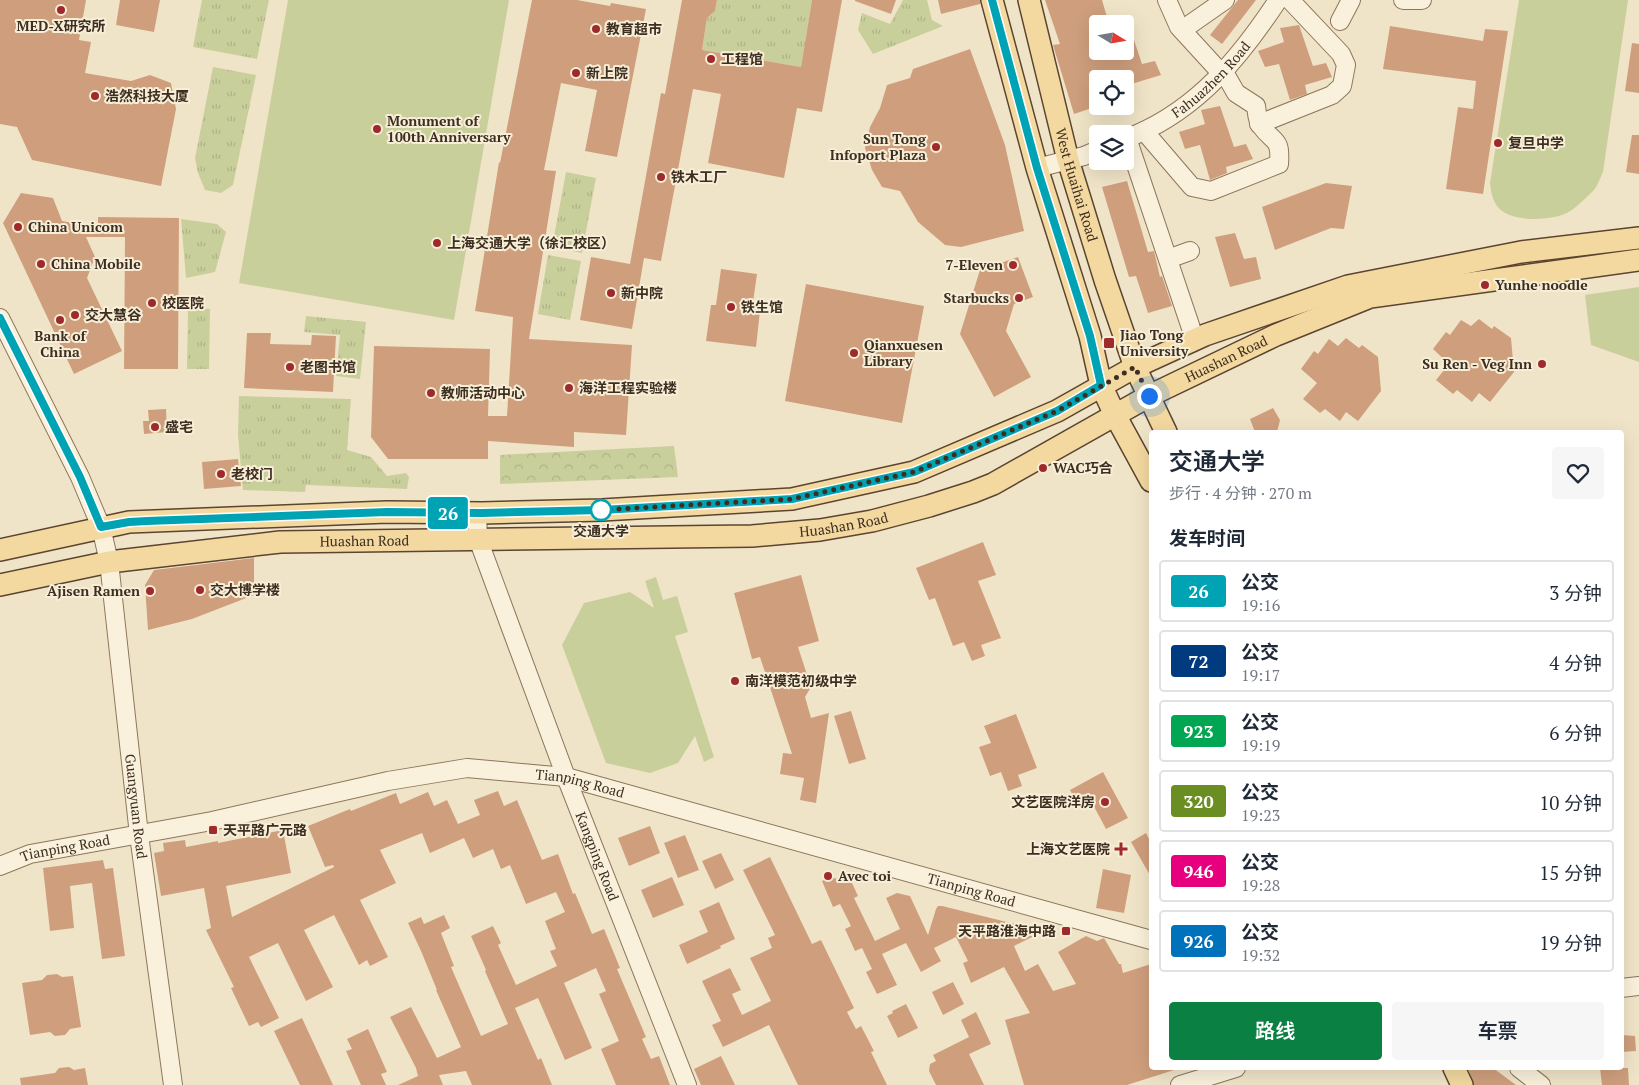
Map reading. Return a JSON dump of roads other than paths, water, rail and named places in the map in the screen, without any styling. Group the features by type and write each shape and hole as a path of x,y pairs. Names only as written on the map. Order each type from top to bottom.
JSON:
{"main road":[{"path":"992,0 1037,168 1090,336 1101,385 1149,477"},
{"name":"West Huaihai Road","path":"1030,0 1068,160 1105,280 1135,367 1165,430"},
{"name":"Huashan Road","path":"0,550 129,522 387,512 477,513 602,510 792,499 914,472 1057,411 1135,367 1195,340 1348,286 1521,252 1639,238"},
{"name":"Huashan Road","path":"0,585 109,562 280,542 752,536 834,528 882,518 973,492 993,484 1149,396 1276,335 1370,297 1639,260"},
{"path":"1455,1070 1462,1085"}],"street":[{"path":"1144,131 1192,187 1211,191 1278,164 1280,149 1274,138 1259,124 1256,106 1236,93 1223,73 1182,30 1167,0"},
{"path":"1182,30 1225,0"},
{"name":"Fahuazhen Road","path":"1134,135 1167,118 1199,96 1223,73 1255,35 1278,0"},
{"path":"1259,124 1332,95 1342,86 1346,65 1341,54 1290,0"},
{"path":"1340,20 1351,0"},
{"path":"1403,0 1422,0"},
{"path":"1037,168 1089,153"},
{"path":"1134,162 1195,340"},
{"path":"1168,259 1190,251"},
{"name":"Guangyuan Road","path":"0,318 80,477 101,527 109,562 139,835 173,1085"},
{"name":"Kangping Road","path":"477,513 478,539 566,778 687,1085"},
{"name":"Tianping Road","path":"0,866 30,854 212,821 388,781 466,768 566,778 1149,939"},
{"path":"1624,988 1639,986"},
{"path":"1180,1085 1229,1070"},
{"path":"1522,1070 1541,1085"}],"place":[{"name":"MED-X研究所","path":"61,10"},
{"name":"教育超市","path":"596,29"},
{"name":"工程馆","path":"711,59"},
{"name":"新上院","path":"576,73"},
{"name":"浩然科技大厦","path":"95,96"},
{"name":"Monument of 100th Anniversary","path":"377,129"},
{"name":"复旦中学","path":"1498,143"},
{"name":"Sun Tong Infoport Plaza","path":"936,147"},
{"name":"铁木工厂","path":"661,177"},
{"name":"China Unicom","path":"18,227"},
{"name":"上海交通大学（徐汇校区）","path":"437,243"},
{"name":"China Mobile","path":"41,264"},
{"name":"7-Eleven","path":"1013,265"},
{"name":"Yunhe noodle","path":"1485,285"},
{"name":"新中院","path":"611,293"},
{"name":"Starbucks","path":"1019,298"},
{"name":"校医院","path":"152,303"},
{"name":"铁生馆","path":"731,307"},
{"name":"交大慧谷","path":"75,315"},
{"name":"Bank of China","path":"60,320"},
{"name":"Jiao Tong University","path":"1109,343"},
{"name":"Qianxuesen Library","path":"854,353"},
{"name":"Su Ren - Veg Inn","path":"1542,364"},
{"name":"老图书馆","path":"290,367"},
{"name":"海洋工程实验楼","path":"569,388"},
{"name":"教师活动中心","path":"431,393"},
{"name":"盛宅","path":"155,427"},
{"name":"WAC巧合","path":"1043,468"},
{"name":"老校门","path":"221,474"},
{"name":"交通大学","path":"601,510"},
{"name":"交大博学楼","path":"200,590"},
{"name":"Ajisen Ramen","path":"150,591"},
{"name":"南洋模范初级中学","path":"735,681"},
{"name":"文艺医院洋房","path":"1105,802"},
{"name":"天平路广元路","path":"213,830"},
{"name":"上海文艺医院","path":"1121,849"},
{"name":"Avec toi","path":"828,876"},
{"name":"天平路淮海中路","path":"1066,931"}]}
